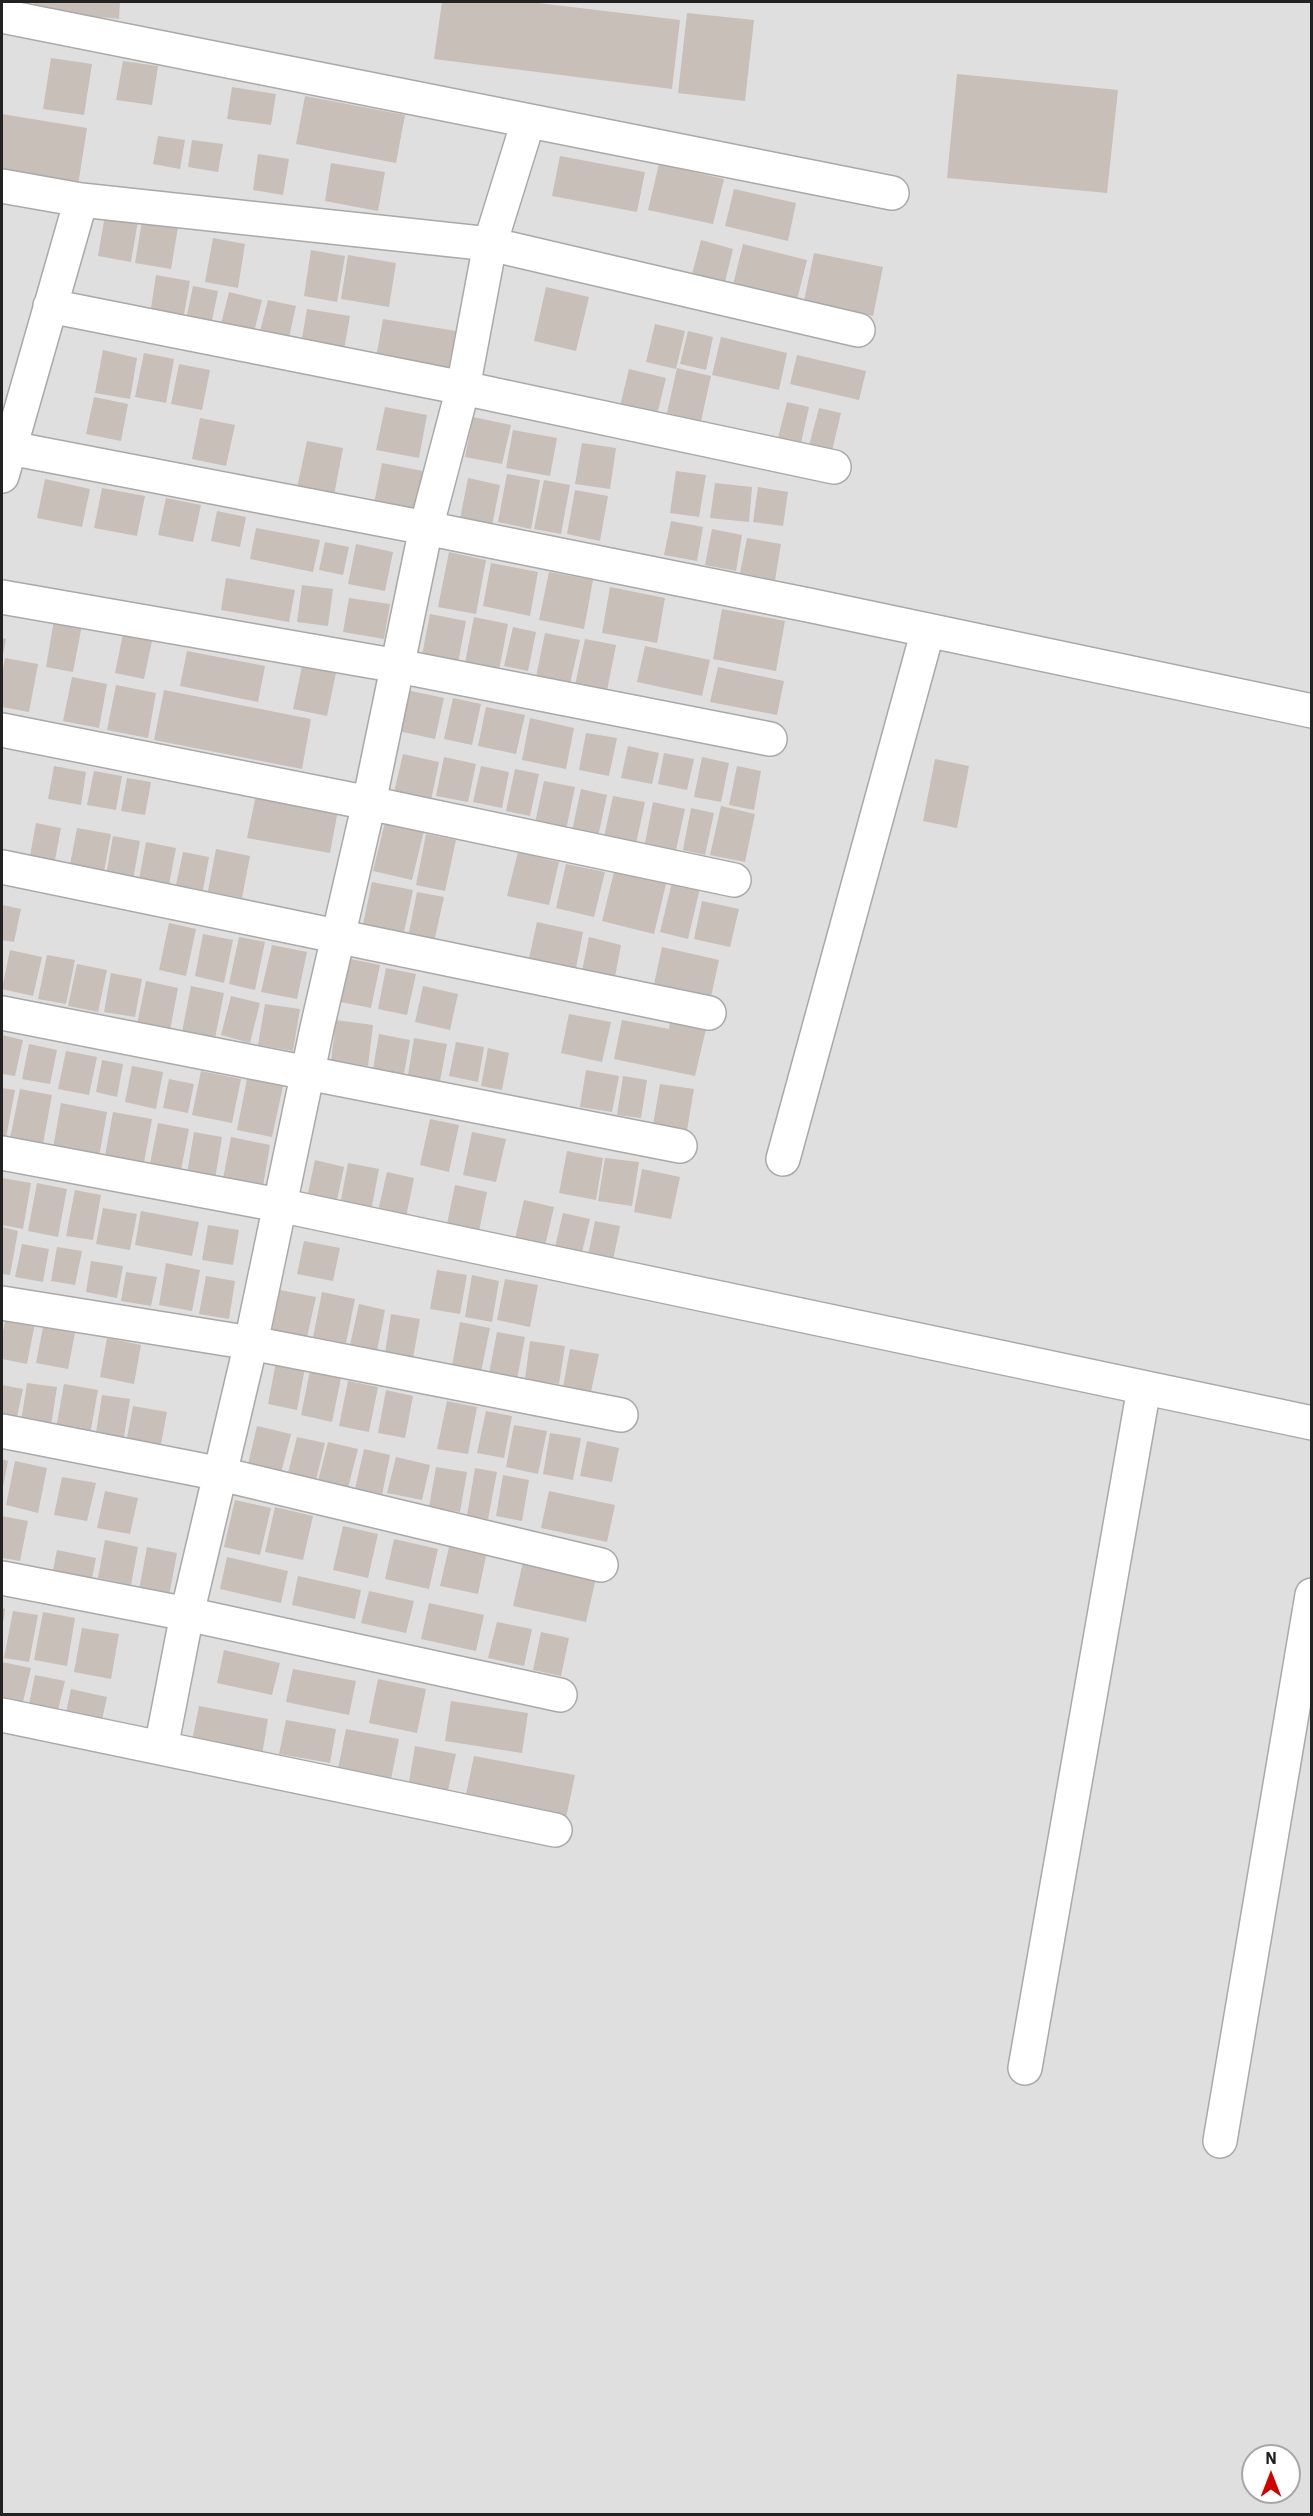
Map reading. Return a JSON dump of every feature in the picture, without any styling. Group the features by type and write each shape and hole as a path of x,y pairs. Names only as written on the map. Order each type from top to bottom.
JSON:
{"street":[{"path":"2,16 528,122 892,192"},
{"path":"161,1748 187,1614 251,1343 307,1074 369,803 426,528 463,388 490,244 528,122"},
{"path":"2,186 81,200 490,244 858,330"},
{"path":"81,200 6,462 426,528 1311,711"},
{"path":"50,306 463,388 834,466"},
{"path":"2,597 398,666 770,739"},
{"path":"783,1159 928,630"},
{"path":"2,730 369,803 734,880"},
{"path":"2,867 709,1013"},
{"path":"2,1013 681,1146"},
{"path":"2,1153 279,1205 1311,1423"},
{"path":"2,1303 251,1343 621,1415"},
{"path":"1025,2068 1144,1388"},
{"path":"2,1431 221,1474 601,1565"},
{"path":"2,1578 187,1614 560,1695"},
{"path":"1220,2141 1311,1595"},
{"path":"2,1715 555,1830"}],"shaded area":[{"path":"2,2 1311,2 1311,2514 2,2514"}],"building":[{"path":"34,2 120,2 119,19 33,10"},
{"path":"442,2 530,2 680,20 672,89 434,59"},
{"path":"687,13 754,20 745,101 678,93"},
{"path":"51,58 92,64 84,115 43,109"},
{"path":"123,61 158,66 152,105 116,100"},
{"path":"957,74 1118,90 1107,193 947,178"},
{"path":"232,87 276,94 271,125 227,119"},
{"path":"305,96 405,115 396,163 296,144"},
{"path":"2,114 87,128 78,185 2,173"},
{"path":"158,136 185,140 180,169 153,164"},
{"path":"192,140 223,144 218,172 188,167"},
{"path":"258,154 289,159 283,195 253,190"},
{"path":"560,156 645,172 637,212 552,196"},
{"path":"331,163 385,172 378,211 325,201"},
{"path":"659,164 724,179 713,224 648,210"},
{"path":"734,189 796,203 788,241 725,226"},
{"path":"105,215 138,221 131,262 98,256"},
{"path":"142,221 178,227 171,269 135,263"},
{"path":"213,238 245,244 238,288 205,282"},
{"path":"701,240 733,249 723,290 690,282"},
{"path":"743,244 807,260 797,300 733,285"},
{"path":"311,250 345,256 337,302 304,296"},
{"path":"814,253 883,267 873,316 804,301"},
{"path":"348,255 396,263 389,307 341,299"},
{"path":"156,275 190,281 183,320 150,315"},
{"path":"193,286 218,291 211,325 186,320"},
{"path":"546,287 589,297 576,351 534,341"},
{"path":"229,292 262,300 252,340 219,332"},
{"path":"268,300 296,306 288,342 259,335"},
{"path":"307,309 350,316 344,350 301,344"},
{"path":"383,319 456,331 448,371 376,358"},
{"path":"655,324 685,331 676,369 646,362"},
{"path":"688,331 713,337 706,370 680,364"},
{"path":"721,337 787,353 779,390 712,375"},
{"path":"103,350 137,358 130,399 95,393"},
{"path":"144,353 174,359 166,403 135,397"},
{"path":"797,355 866,371 859,400 790,384"},
{"path":"179,364 210,370 202,410 171,404"},
{"path":"677,368 711,376 701,421 667,413"},
{"path":"629,369 666,378 656,419 619,410"},
{"path":"94,397 128,404 121,441 86,434"},
{"path":"787,402 809,407 801,443 778,438"},
{"path":"385,407 427,415 419,458 376,450"},
{"path":"819,408 841,413 832,451 809,446"},
{"path":"473,417 511,425 502,464 465,457"},
{"path":"200,418 235,425 226,466 192,459"},
{"path":"513,430 557,438 550,476 506,468"},
{"path":"307,441 343,448 334,495 297,488"},
{"path":"582,443 616,448 610,489 575,484"},
{"path":"382,463 428,472 420,513 374,504"},
{"path":"676,471 706,475 699,517 670,513"},
{"path":"507,474 540,480 531,529 498,522"},
{"path":"468,478 500,485 492,526 460,519"},
{"path":"45,479 90,489 82,527 37,518"},
{"path":"544,480 570,485 561,534 534,529"},
{"path":"715,483 752,487 749,522 710,518"},
{"path":"758,487 788,492 783,526 753,522"},
{"path":"102,488 145,496 137,536 94,528"},
{"path":"575,490 608,496 600,541 567,534"},
{"path":"166,498 201,505 193,542 158,535"},
{"path":"217,511 246,517 240,547 211,541"},
{"path":"671,521 703,527 697,561 664,555"},
{"path":"256,528 320,540 313,572 250,559"},
{"path":"712,529 742,535 736,571 705,565"},
{"path":"747,538 781,544 775,580 740,573"},
{"path":"325,542 349,547 343,575 319,570"},
{"path":"356,544 393,552 385,591 348,584"},
{"path":"449,552 486,560 476,614 438,607"},
{"path":"491,563 538,572 530,616 483,606"},
{"path":"549,572 593,580 584,629 539,620"},
{"path":"226,578 295,590 289,622 221,610"},
{"path":"302,585 333,589 328,626 297,622"},
{"path":"610,587 665,598 657,643 602,633"},
{"path":"349,598 390,604 384,639 343,632"},
{"path":"722,609 785,621 776,671 713,659"},
{"path":"430,614 466,621 458,663 422,655"},
{"path":"474,617 508,624 499,670 465,663"},
{"path":"54,620 82,625 73,672 46,667"},
{"path":"513,627 536,632 528,671 504,666"},
{"path":"545,633 580,640 570,684 536,677"},
{"path":"123,634 152,641 144,679 115,673"},
{"path":"2,638 6,639 3,654 2,654"},
{"path":"585,639 616,645 607,691 575,685"},
{"path":"645,646 710,660 702,696 637,682"},
{"path":"187,651 265,666 258,702 180,686"},
{"path":"5,658 38,664 29,712 2,707 2,675"},
{"path":"302,666 336,673 327,716 293,709"},
{"path":"718,667 784,681 777,715 710,702"},
{"path":"72,677 107,684 99,728 63,721"},
{"path":"116,685 156,693 148,738 107,730"},
{"path":"164,690 311,719 302,769 154,740"},
{"path":"407,690 444,698 435,739 398,731"},
{"path":"453,698 481,704 472,745 444,739"},
{"path":"486,707 525,715 516,754 478,746"},
{"path":"530,718 574,728 566,769 522,760"},
{"path":"586,733 617,738 609,776 579,770"},
{"path":"628,746 659,753 652,784 621,778"},
{"path":"664,753 694,759 687,790 658,784"},
{"path":"403,754 439,762 431,800 394,792"},
{"path":"444,757 476,764 468,802 436,796"},
{"path":"702,757 729,763 721,802 694,797"},
{"path":"935,759 969,766 957,828 923,821"},
{"path":"54,766 86,772 81,805 48,799"},
{"path":"481,766 509,772 502,808 473,802"},
{"path":"737,766 761,771 754,810 729,805"},
{"path":"515,769 539,774 530,816 506,811"},
{"path":"94,771 122,776 116,810 87,805"},
{"path":"127,778 151,782 145,815 121,811"},
{"path":"544,781 575,787 566,830 535,823"},
{"path":"581,789 607,795 598,837 572,831"},
{"path":"256,795 338,810 330,853 247,838"},
{"path":"613,796 645,802 636,844 604,837"},
{"path":"653,802 685,809 676,850 645,843"},
{"path":"721,806 755,814 745,862 710,855"},
{"path":"691,808 714,813 705,855 683,850"},
{"path":"385,822 424,831 412,880 373,871"},
{"path":"36,823 61,828 54,865 29,861"},
{"path":"77,828 111,834 104,872 70,865"},
{"path":"426,834 456,840 445,891 416,885"},
{"path":"113,836 140,841 133,880 106,875"},
{"path":"146,842 176,848 169,885 139,879"},
{"path":"216,849 250,856 242,898 208,891"},
{"path":"183,852 209,857 203,890 176,885"},
{"path":"518,852 559,862 549,905 507,896"},
{"path":"566,864 605,872 594,917 556,908"},
{"path":"615,868 667,880 654,934 602,921"},
{"path":"372,882 413,890 403,937 362,929"},
{"path":"672,882 700,888 688,939 660,932"},
{"path":"417,892 444,897 433,947 407,942"},
{"path":"702,901 739,909 730,947 694,939"},
{"path":"2,905 21,909 14,942 2,940"},
{"path":"537,922 583,932 575,973 528,963"},
{"path":"169,923 196,929 186,976 159,970"},
{"path":"203,934 233,940 224,983 195,976"},
{"path":"239,937 265,942 255,990 229,984"},
{"path":"589,937 621,945 614,982 581,976"},
{"path":"272,945 307,952 297,999 261,992"},
{"path":"662,947 719,960 710,1001 653,989"},
{"path":"10,950 42,957 33,996 2,989"},
{"path":"47,955 75,960 66,1004 38,999"},
{"path":"346,958 380,965 371,1008 336,1001"},
{"path":"77,964 107,970 98,1012 68,1006"},
{"path":"386,968 416,974 407,1015 378,1009"},
{"path":"111,973 142,979 135,1017 104,1012"},
{"path":"146,981 178,988 170,1030 137,1024"},
{"path":"191,986 224,993 215,1038 182,1032"},
{"path":"423,986 458,994 450,1030 415,1022"},
{"path":"231,996 260,1003 250,1043 221,1035"},
{"path":"265,1004 300,1009 293,1051 258,1045"},
{"path":"569,1014 611,1022 602,1062 561,1053"},
{"path":"336,1020 373,1025 368,1066 331,1061"},
{"path":"622,1020 669,1029 670,1022 706,1029 695,1076 614,1059"},
{"path":"379,1034 410,1040 404,1074 373,1069"},
{"path":"2,1035 23,1040 15,1076 2,1074"},
{"path":"414,1038 447,1044 440,1081 408,1075"},
{"path":"456,1042 484,1047 478,1082 449,1076"},
{"path":"29,1044 57,1050 50,1084 22,1079"},
{"path":"488,1048 509,1053 502,1090 481,1086"},
{"path":"66,1051 97,1057 89,1095 58,1089"},
{"path":"102,1060 123,1064 117,1097 96,1092"},
{"path":"132,1066 163,1072 156,1109 125,1102"},
{"path":"586,1070 619,1076 612,1112 580,1107"},
{"path":"201,1071 241,1079 232,1123 192,1115"},
{"path":"623,1076 647,1080 641,1118 617,1115"},
{"path":"169,1079 194,1084 188,1113 163,1108"},
{"path":"247,1079 283,1086 272,1137 237,1130"},
{"path":"660,1084 694,1089 687,1130 653,1125"},
{"path":"2,1088 15,1090 6,1138 2,1137"},
{"path":"20,1089 52,1095 43,1144 10,1138"},
{"path":"61,1103 107,1112 99,1157 53,1148"},
{"path":"113,1112 152,1119 143,1168 104,1161"},
{"path":"430,1119 459,1125 449,1172 420,1165"},
{"path":"158,1123 189,1129 180,1175 149,1169"},
{"path":"194,1132 222,1137 215,1179 187,1174"},
{"path":"472,1132 506,1139 496,1182 463,1175"},
{"path":"231,1137 270,1145 262,1192 222,1184"},
{"path":"567,1151 603,1158 596,1200 559,1193"},
{"path":"605,1158 639,1162 632,1206 598,1201"},
{"path":"315,1160 344,1167 337,1200 308,1193"},
{"path":"348,1163 379,1169 371,1211 340,1205"},
{"path":"642,1169 680,1177 671,1219 634,1212"},
{"path":"387,1172 414,1178 406,1217 378,1211"},
{"path":"2,1178 31,1183 23,1229 2,1225"},
{"path":"37,1183 67,1189 58,1237 28,1231"},
{"path":"455,1185 487,1192 479,1231 447,1224"},
{"path":"75,1190 101,1195 93,1240 66,1236"},
{"path":"524,1200 554,1207 545,1246 515,1239"},
{"path":"103,1208 137,1214 130,1250 96,1244"},
{"path":"141,1211 199,1222 192,1256 135,1245"},
{"path":"563,1213 590,1219 582,1252 555,1247"},
{"path":"595,1221 620,1226 613,1260 588,1255"},
{"path":"208,1225 239,1230 233,1265 202,1260"},
{"path":"2,1227 18,1231 10,1275 2,1274"},
{"path":"304,1241 340,1248 333,1281 297,1274"},
{"path":"22,1244 49,1249 43,1282 15,1277"},
{"path":"57,1247 82,1251 75,1285 51,1281"},
{"path":"91,1261 123,1266 117,1298 86,1292"},
{"path":"166,1263 200,1270 192,1311 159,1305"},
{"path":"437,1270 467,1275 460,1314 430,1309"},
{"path":"126,1272 157,1277 151,1306 121,1301"},
{"path":"472,1275 499,1281 492,1322 465,1317"},
{"path":"206,1276 235,1281 229,1319 199,1314"},
{"path":"505,1279 538,1285 530,1327 497,1320"},
{"path":"280,1290 316,1297 307,1337 272,1330"},
{"path":"322,1292 355,1299 346,1343 313,1337"},
{"path":"359,1304 385,1310 377,1351 350,1345"},
{"path":"391,1314 420,1319 413,1358 385,1353"},
{"path":"6,1317 35,1323 27,1364 2,1359 2,1336"},
{"path":"460,1322 490,1328 481,1372 452,1366"},
{"path":"43,1327 75,1333 68,1369 36,1363"},
{"path":"497,1332 525,1337 517,1379 489,1374"},
{"path":"107,1338 141,1345 134,1384 100,1377"},
{"path":"530,1341 565,1346 559,1384 525,1379"},
{"path":"570,1349 599,1354 591,1392 563,1387"},
{"path":"276,1362 305,1368 297,1410 268,1404"},
{"path":"310,1371 341,1378 332,1422 301,1415"},
{"path":"348,1381 378,1387 369,1432 339,1426"},
{"path":"27,1383 57,1387 50,1432 20,1428"},
{"path":"64,1384 98,1390 89,1440 55,1434"},
{"path":"2,1385 23,1389 15,1426 2,1423"},
{"path":"386,1390 413,1396 405,1438 378,1433"},
{"path":"102,1395 130,1399 123,1443 95,1439"},
{"path":"447,1401 477,1407 468,1454 437,1449"},
{"path":"133,1406 167,1412 160,1449 126,1443"},
{"path":"486,1411 512,1416 504,1458 477,1453"},
{"path":"514,1425 547,1431 538,1474 506,1467"},
{"path":"257,1426 291,1434 280,1477 247,1469"},
{"path":"550,1433 581,1438 573,1480 543,1474"},
{"path":"297,1437 325,1443 315,1484 287,1477"},
{"path":"587,1441 619,1448 612,1482 580,1476"},
{"path":"328,1442 358,1449 348,1488 318,1481"},
{"path":"364,1449 390,1455 382,1495 355,1489"},
{"path":"396,1457 430,1465 422,1500 387,1493"},
{"path":"2,1459 8,1461 3,1487 2,1486"},
{"path":"15,1461 47,1468 38,1513 6,1505"},
{"path":"436,1467 467,1472 460,1512 429,1507"},
{"path":"475,1468 497,1472 488,1519 467,1516"},
{"path":"503,1475 529,1480 522,1521 496,1516"},
{"path":"62,1477 96,1483 87,1521 54,1515"},
{"path":"105,1491 138,1498 130,1534 97,1528"},
{"path":"549,1491 615,1505 607,1542 541,1528"},
{"path":"235,1500 271,1508 260,1555 224,1547"},
{"path":"275,1507 313,1516 303,1560 265,1552"},
{"path":"2,1516 28,1521 20,1561 2,1558"},
{"path":"343,1526 378,1534 368,1578 333,1570"},
{"path":"394,1539 438,1549 429,1589 385,1579"},
{"path":"105,1540 138,1547 131,1585 98,1578"},
{"path":"147,1547 177,1553 169,1596 139,1590"},
{"path":"449,1547 486,1556 478,1594 440,1586"},
{"path":"57,1550 96,1558 92,1578 53,1570"},
{"path":"227,1557 288,1571 281,1603 220,1589"},
{"path":"523,1562 596,1578 586,1622 513,1606"},
{"path":"298,1576 361,1590 355,1619 292,1605"},
{"path":"369,1591 414,1601 406,1633 361,1623"},
{"path":"429,1603 484,1615 476,1651 421,1639"},
{"path":"2,1608 5,1609 3,1623 2,1623"},
{"path":"13,1611 38,1615 29,1662 4,1658"},
{"path":"43,1612 75,1618 67,1666 34,1660"},
{"path":"497,1622 532,1629 524,1666 488,1658"},
{"path":"82,1628 119,1634 111,1679 74,1672"},
{"path":"541,1632 569,1638 561,1676 533,1670"},
{"path":"224,1650 280,1663 272,1695 217,1683"},
{"path":"2,1662 31,1668 23,1702 2,1697"},
{"path":"293,1669 356,1681 349,1715 286,1702"},
{"path":"35,1675 65,1681 58,1710 29,1704"},
{"path":"378,1679 426,1689 417,1733 369,1723"},
{"path":"71,1689 107,1697 102,1720 66,1712"},
{"path":"451,1701 528,1713 522,1753 445,1741"},
{"path":"199,1706 268,1719 262,1755 192,1741"},
{"path":"286,1720 336,1729 330,1763 279,1754"},
{"path":"346,1729 399,1739 391,1779 338,1769"},
{"path":"415,1746 456,1754 447,1795 408,1788"},
{"path":"474,1756 575,1775 566,1818 465,1799"}]}
